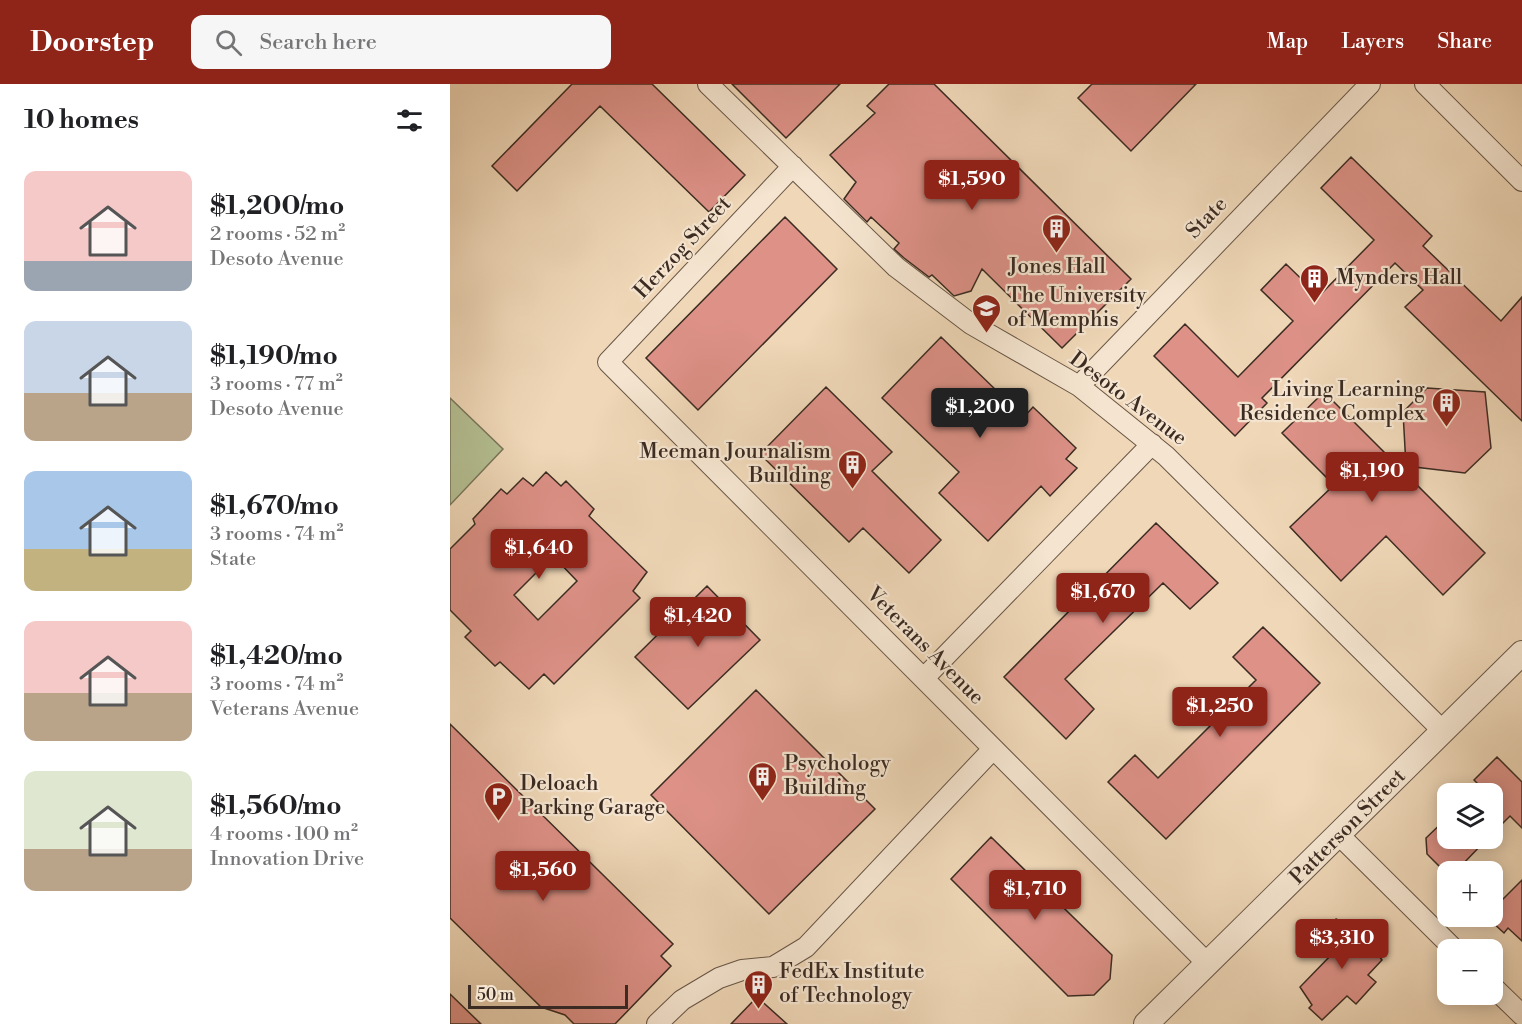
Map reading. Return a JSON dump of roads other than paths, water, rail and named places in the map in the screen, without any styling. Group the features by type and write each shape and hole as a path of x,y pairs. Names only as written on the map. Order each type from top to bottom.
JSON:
{"street":[{"name":"Desoto Avenue","path":"708,84 897,267 971,324 1078,386 1152,444 1444,732"},
{"name":"State","path":"1078,386 1370,84"},
{"path":"1425,84 1522,181"},
{"name":"Herzog Street","path":"608,362 793,166"},
{"name":"Veterans Avenue","path":"608,362 1208,964"},
{"path":"924,678 1152,444"},
{"name":"Patterson Street","path":"1146,1024 1522,653"},
{"path":"657,1024 682,1000 718,978 742,970 773,967 806,947 993,749"},
{"path":"1340,835 1444,939"},
{"path":"1503,997 1522,1015"}],"place":[{"name":"Jones Hall","path":"1057,254"},
{"name":"Mynders Hall","path":"1315,304"},
{"name":"The University of Memphis","path":"986,334"},
{"name":"Living Learning Residence Complex","path":"1446,428"},
{"name":"Meeman Journalism Building","path":"852,490"},
{"name":"Psychology Building","path":"763,802"},
{"name":"Deloach Parking Garage","path":"499,822"},
{"name":"FedEx Institute of Technology","path":"758,1010"}]}
